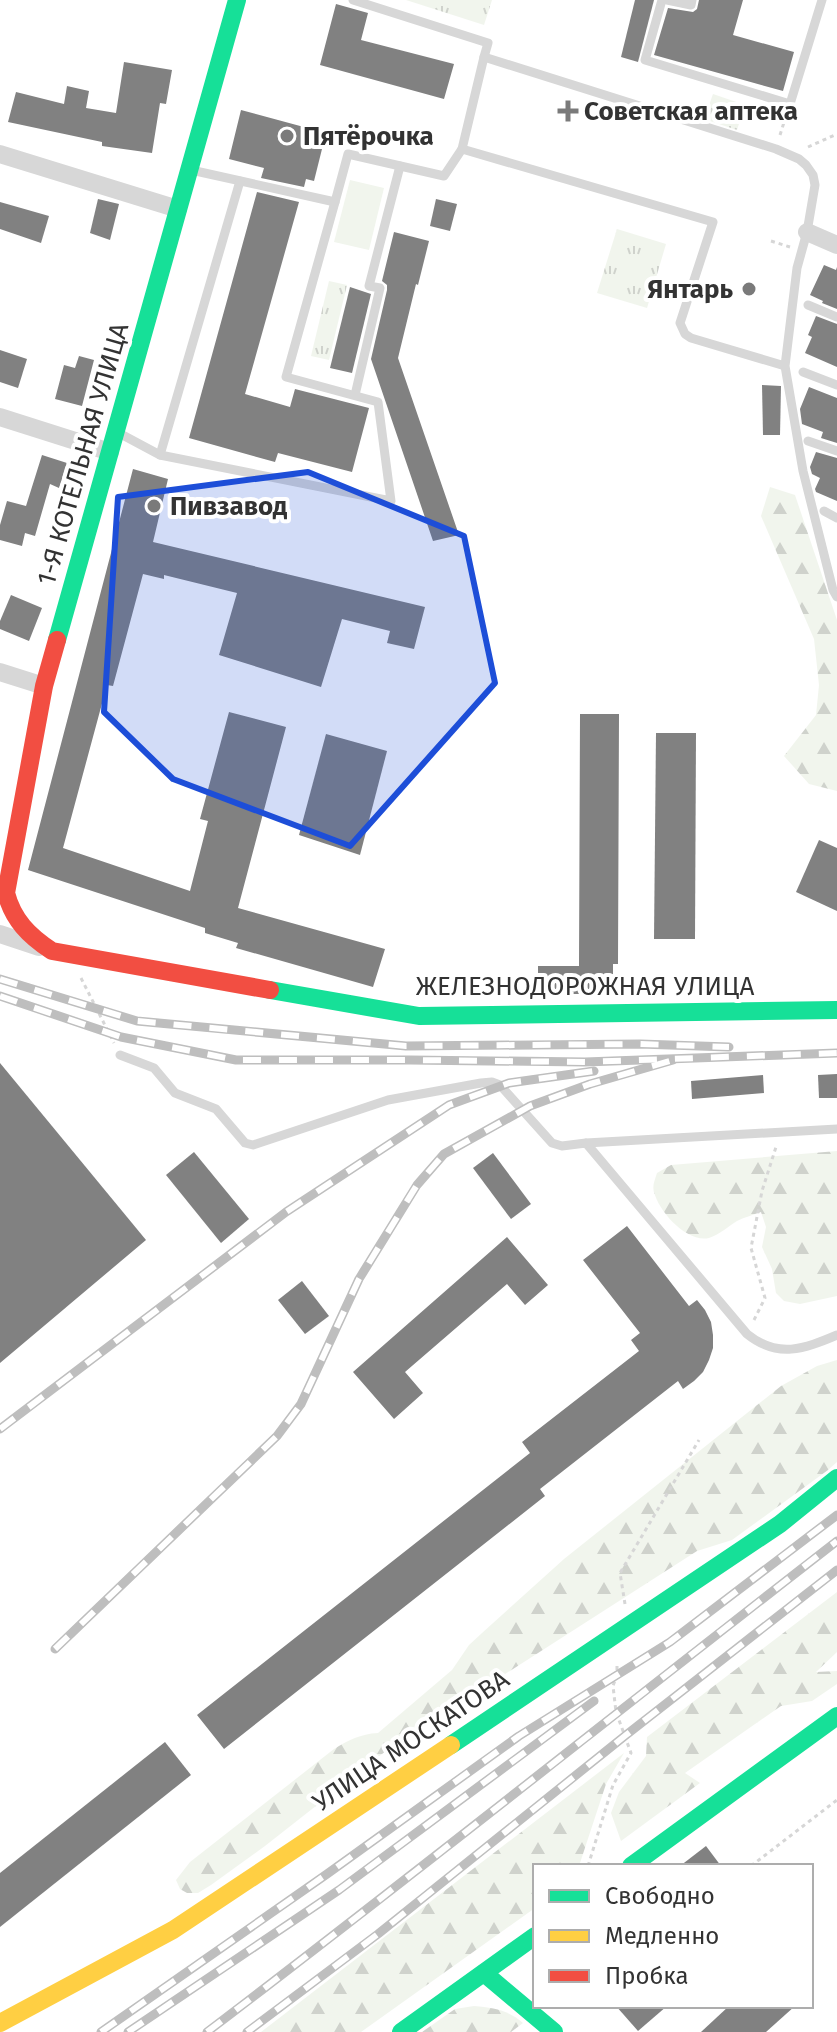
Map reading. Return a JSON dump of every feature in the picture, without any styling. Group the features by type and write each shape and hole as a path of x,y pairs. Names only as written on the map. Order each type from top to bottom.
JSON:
{"street":[{"name":"1-Я КОТЕЛЬНАЯ УЛИЦА","path":"19,924 9,910 6,893 44,686 237,0"},
{"path":"0,154 178,209"},
{"path":"807,232 837,245"},
{"path":"0,417 110,452"},
{"path":"0,672 44,686"},
{"name":"ЖЕЛЕЗНОДОРОЖНАЯ УЛИЦА","path":"19,924 32,938 52,951"},
{"name":"ЖЕЛЕЗНОДОРОЖНАЯ УЛИЦА","path":"0,934 52,951 419,1016 837,1010"},
{"name":"УЛИЦА МОСКАТОВА","path":"0,2023 173,1930 780,1524 837,1478"},
{"path":"634,1864 837,1716"},
{"path":"401,2032 533,1937"},
{"path":"484,1973 554,2032"}],"lane":[{"path":"116,432 160,455 391,501 378,402 286,377 348,154 444,176 462,149 488,43 389,5 353,0"},
{"path":"692,0 691,5 665,0 645,60 790,104 822,0"},
{"path":"484,57 776,149 806,165 813,175 815,185 807,232 800,251 785,366 803,471 837,597"},
{"path":"462,149 713,222 680,323 685,334 785,366"},
{"path":"355,395 380,288 369,286 400,166"},
{"path":"189,170 335,202"},
{"path":"160,455 240,181"},
{"path":"808,305 837,317"},
{"path":"803,372 837,385"},
{"path":"808,441 837,451"},
{"path":"824,511 837,518"},
{"path":"120,1055 154,1068 175,1093 216,1109 245,1143 253,1145 388,1100 492,1082 508,1092 552,1143 562,1146 837,1129"},
{"path":"586,1143 754,1340 772,1348 794,1350 810,1347 837,1335"}],"path":[{"path":"776,149 790,104"},
{"path":"790,155 837,134"},
{"path":"771,241 800,251"},
{"path":"76,968 120,1055"},
{"path":"747,1334 765,1298 751,1248 762,1191 781,1132"},
{"path":"628,1627 620,1573 699,1440"},
{"path":"589,1864 613,1785 631,1753 616,1712 613,1686 617,1660"},
{"path":"754,1864 837,1800"}],"highlighted area":[{"path":"308,472 464,536 495,683 350,846 173,779 104,712 118,497"}],"green space":[{"path":"406,0 492,0 484,25"},
{"path":"713,94 745,105 737,130 704,119"},
{"path":"350,180 384,188 369,250 334,242"},
{"path":"617,229 666,244 647,308 597,293"},
{"path":"329,281 347,285 329,360 311,356"},
{"path":"770,487 795,495 837,620 837,791 809,784 784,756 816,715 819,685 814,639 761,516"},
{"path":"837,1151 837,1296 800,1304 784,1301 776,1293 772,1269 762,1247 766,1227 761,1212 737,1221 713,1237 701,1238 692,1236 675,1224 654,1192 657,1173 671,1165"},
{"path":"837,1360 837,1462 828,1470 732,1540 697,1551 502,1676 456,1700 211,1885 198,1893 180,1889 176,1880 190,1862 334,1749 355,1738 378,1733 452,1670 469,1645 564,1559 781,1386 817,1366"},
{"path":"837,1592 837,1652 816,1672 837,1671 837,1684 812,1701 781,1706 685,1773 700,1783 621,1841 611,1813 619,1792 646,1756 647,1737"},
{"path":"624,1753 606,1784 580,1864 533,1864 533,1909 361,2032 261,2032"},
{"path":"474,2006 500,2010 523,2023 511,2032 422,2032 455,2009"}],"building":[{"path":"635,0 654,0 638,62 621,57"},
{"path":"699,0 743,0 733,35 794,52 783,91 654,55 668,8 693,12"},
{"path":"336,4 368,13 361,40 454,64 444,99 320,65"},
{"path":"124,62 172,70 166,104 160,103 152,153 102,146 102,142 8,122 16,92 64,104 67,86 89,91 86,108 116,113"},
{"path":"241,110 326,133 314,181 306,179 304,187 261,178 264,168 229,159"},
{"path":"257,192 299,202 245,394 290,407 295,389 369,408 352,472 278,453 275,462 189,438"},
{"path":"98,199 119,204 110,240 90,233"},
{"path":"436,199 457,204 450,231 430,226"},
{"path":"0,202 49,216 41,243 0,229"},
{"path":"394,232 429,241 398,358 459,535 433,541 371,359 387,290 387,285 382,281"},
{"path":"824,265 836,270 837,267 837,309 810,295"},
{"path":"350,287 371,294 352,373 330,368"},
{"path":"816,316 837,324 837,367 805,353"},
{"path":"0,350 27,359 18,388 0,382"},
{"path":"79,356 94,360 82,406 55,399 64,365 75,368"},
{"path":"762,385 781,386 780,435 763,435"},
{"path":"809,387 837,398 837,443 821,438 823,432 802,424 800,409"},
{"path":"816,452 837,458 837,501 816,492 820,478 812,474 810,467"},
{"path":"42,455 67,463 59,488 50,484 35,536 25,533 22,546 0,540 0,525 7,501 26,506"},
{"path":"133,469 168,479 153,542 425,607 414,649 387,643 390,631 342,619 321,687 219,655 237,593 164,575 164,579 143,574 113,686 107,685 63,848 190,891 208,821 200,819 229,712 286,727 238,908 385,949 373,987 236,948 238,943 205,933 205,928 28,870"},
{"path":"11,595 42,608 29,641 0,629 0,621"},
{"path":"580,714 619,714 618,964 613,964 613,994 538,994 538,966 579,966"},
{"path":"656,733 696,733 695,939 654,939"},
{"path":"326,734 387,751 360,855 299,835"},
{"path":"819,840 837,848 837,911 796,892"},
{"path":"0,1063 146,1240 0,1363"},
{"path":"837,1074 837,1098 819,1098 818,1075"},
{"path":"763,1075 764,1093 692,1099 691,1081"},
{"path":"194,1152 249,1219 221,1243 166,1175"},
{"path":"493,1153 531,1204 511,1219 473,1168"},
{"path":"627,1226 689,1306 697,1300 705,1310 711,1322 713,1348 703,1372 683,1389 678,1381 540,1489 545,1496 224,1749 197,1715 530,1453 522,1442 639,1351 631,1340 640,1333 583,1260"},
{"path":"507,1237 548,1285 525,1305 507,1284 405,1372 423,1393 394,1419 353,1372"},
{"path":"302,1281 329,1316 305,1334 278,1300"},
{"path":"165,1742 191,1775 0,1927 0,1873"},
{"path":"706,1846 720,1864 683,1864"},
{"path":"618,2008 665,2008 638,2031"},
{"path":"727,2008 793,2008 766,2032 701,2032"}],"railway":[{"path":"0,979 137,1021 406,1046 640,1044 729,1047"},
{"path":"0,996 121,1037 236,1060 585,1062 837,1053"},
{"path":"55,1649 277,1436 301,1404 359,1279 417,1185 444,1154 530,1106 590,1084 673,1060"},
{"path":"0,1429 286,1212 449,1105 509,1083 594,1071"},
{"path":"101,2032 519,1736 670,1642 837,1515"},
{"path":"207,2032 837,1541"},
{"path":"247,2032 378,1934 837,1570"},
{"path":"128,2032 339,1890 594,1701"}],"traffic: fast":[{"path":"57,640 237,0"},
{"path":"270,990 419,1016 837,1010"},
{"path":"451,1745 780,1524 837,1478"},
{"path":"634,1864 837,1716"},
{"path":"401,2032 533,1937"},
{"path":"484,1973 554,2032"}],"traffic: slow":[{"path":"0,2023 173,1930 451,1745"}],"traffic: jam":[{"path":"57,640 44,686 6,893 18,919 29,933 52,951 270,990"}],"place":[{"name":"Советская аптека","path":"568,111"},
{"name":"Пятёрочка","path":"287,136"},
{"name":"Янтарь","path":"749,289"},
{"name":"Пивзавод","path":"154,506"}]}
